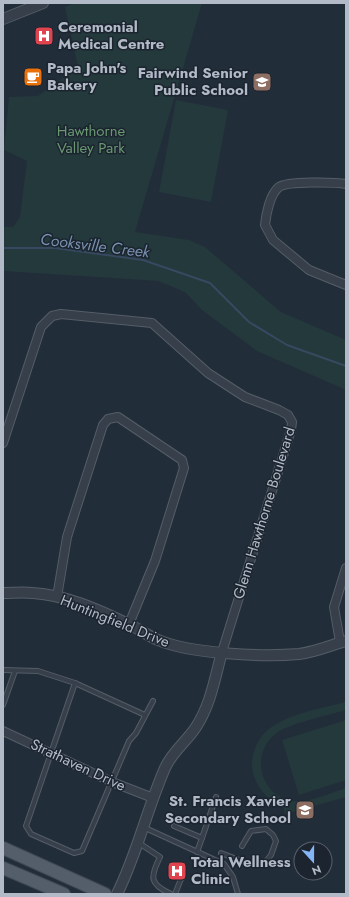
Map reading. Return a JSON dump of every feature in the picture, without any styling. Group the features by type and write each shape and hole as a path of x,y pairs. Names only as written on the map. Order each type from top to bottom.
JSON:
{"main road":[{"path":"3,848 105,894"},
{"path":"3,868 64,894"}],"street":[{"path":"3,19 43,3"},
{"path":"346,184 332,182 286,184 279,187 274,195 264,224 273,240 309,270 346,285"},
{"name":"Glenn Hawthorne Boulevard","path":"3,443 41,327 52,316 61,314 152,323 208,373 245,396 288,415 292,422 291,430 222,652 206,710 196,728 166,766 152,798 138,843 117,894"},
{"path":"57,597 67,537 103,425 108,419 118,417 182,460 184,468 155,562 129,624"},
{"path":"343,642 334,607 346,568"},
{"name":"Huntingfield Drive","path":"3,594 33,592 76,602 129,624 157,640 180,647 222,652 300,653 343,642"},
{"name":"Strathaven Drive","path":"3,731 112,782 152,798"}],"lane":[{"path":"3,670 15,672 38,671 75,683 145,715"},
{"path":"3,705 15,672"},
{"path":"75,683 50,752 26,826 31,834 74,853 82,851 129,741 153,701"},
{"path":"197,852 216,797"},
{"path":"143,826 224,864 233,877 238,894"},
{"path":"174,826 202,838"},
{"path":"242,846 250,831 266,829 273,835 276,841 271,855 267,860"},
{"path":"138,843 160,857 152,874 153,879 158,888 171,894"},
{"path":"221,853 250,864"},
{"path":"174,894 181,879"}],"green space":[{"name":"Hawthorne Valley Park","path":"74,3 202,3 135,232 189,240 205,247 281,312 346,340 346,390 257,351 202,310 185,292 158,281 3,271 3,227 13,227 20,217 27,161 4,150 9,97 38,96 78,67 65,7"},
{"path":"176,100 228,110 211,202 159,192"},
{"path":"346,702 346,710 308,720 280,731 274,735 262,753 262,774 273,792 282,798 293,801 306,801 346,788 346,797 285,814 283,806 272,801 260,789 253,773 252,764 255,749 261,738 269,729 280,722 293,716"},
{"path":"346,720 346,780 299,795 282,740"}],"waterway":[{"name":"Cooksville Creek","path":"3,248 55,248 143,260 210,283 249,322 287,345 346,366"}],"place":[{"name":"Ceremonial Medical Centre","path":"44,36"},
{"name":"Papa John's Bakery","path":"33,77"},
{"name":"Fairwind Senior Public School","path":"262,82"},
{"name":"St. Francis Xavier Secondary School","path":"305,810"},
{"name":"Total Wellness Clinic","path":"177,871"}]}
